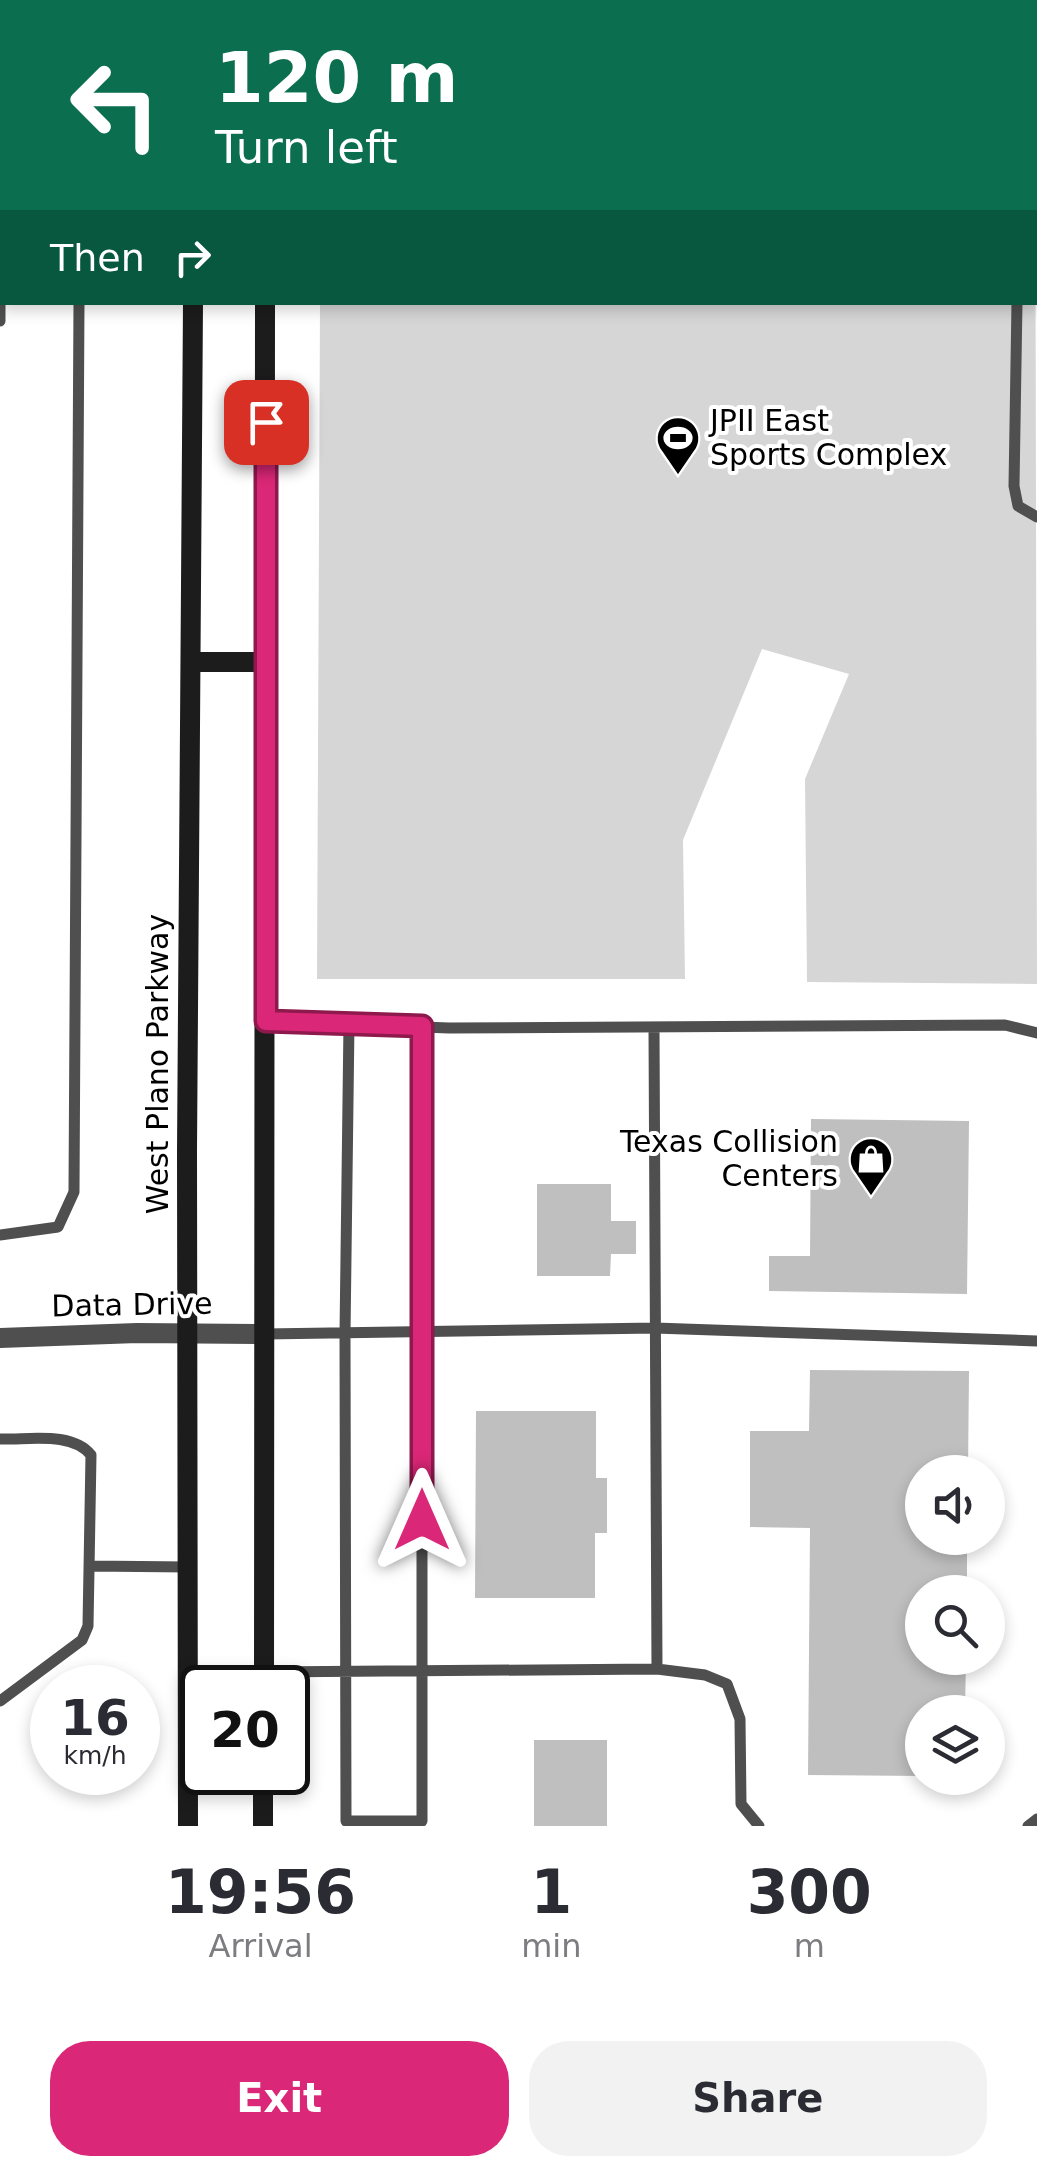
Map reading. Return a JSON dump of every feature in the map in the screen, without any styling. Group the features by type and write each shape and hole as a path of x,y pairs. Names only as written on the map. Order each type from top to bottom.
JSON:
{"main road":[{"name":"West Plano Parkway","path":"188,1826 193,305"},
{"path":"264,1665 265,305"},
{"path":"192,662 266,662"},
{"path":"263,1795 263,1826"}],"street":[{"name":"Data Drive","path":"0,1338 265,1334"}],"lane":[{"path":"0,223 0,321"},
{"path":"0,1235 58,1227 74,1192 79,305"},
{"path":"1017,305 1014,486 1018,506 1037,517"},
{"path":"266,1021 654,1028 1005,1025 1037,1033"},
{"path":"349,1023 344,1334 346,1821 422,1822 422,1026"},
{"path":"654,1028 657,1669"},
{"path":"265,1334 656,1328 1037,1341"},
{"path":"0,1439 68,1440 83,1444 91,1455 88,1626 82,1640 0,1702"},
{"path":"90,1566 188,1567"},
{"path":"310,1675 345,1671 657,1669 705,1675 727,1684 740,1719 741,1804 758,1826"},
{"path":"1028,1826 1037,1820"}],"shaded area":[{"name":"JPII East Sports Complex","path":"320,305 1036,305 1037,984 807,982 805,779 849,674 762,649 683,840 685,979 317,979"}],"building":[{"path":"811,1119 969,1121 967,1294 769,1291 769,1256 810,1256"},
{"path":"537,1184 611,1184 611,1221 636,1221 636,1254 611,1254 610,1276 537,1276"},
{"path":"810,1370 969,1371 968,1455 905,1455 905,1555 967,1555 967,1575 905,1575 905,1675 966,1675 965,1695 905,1695 905,1776 808,1775 810,1528 750,1527 750,1431 809,1431"},
{"path":"476,1411 596,1411 596,1478 607,1478 607,1533 595,1533 595,1598 475,1598"},
{"path":"534,1740 607,1740 607,1826 534,1826"}],"place":[{"name":"JPII East Sports Complex","path":"678,476"},
{"name":"Texas Collision Centers","path":"871,1197"}],"route":[{"path":"266,422 266,1021 422,1026 422,1520"}]}
